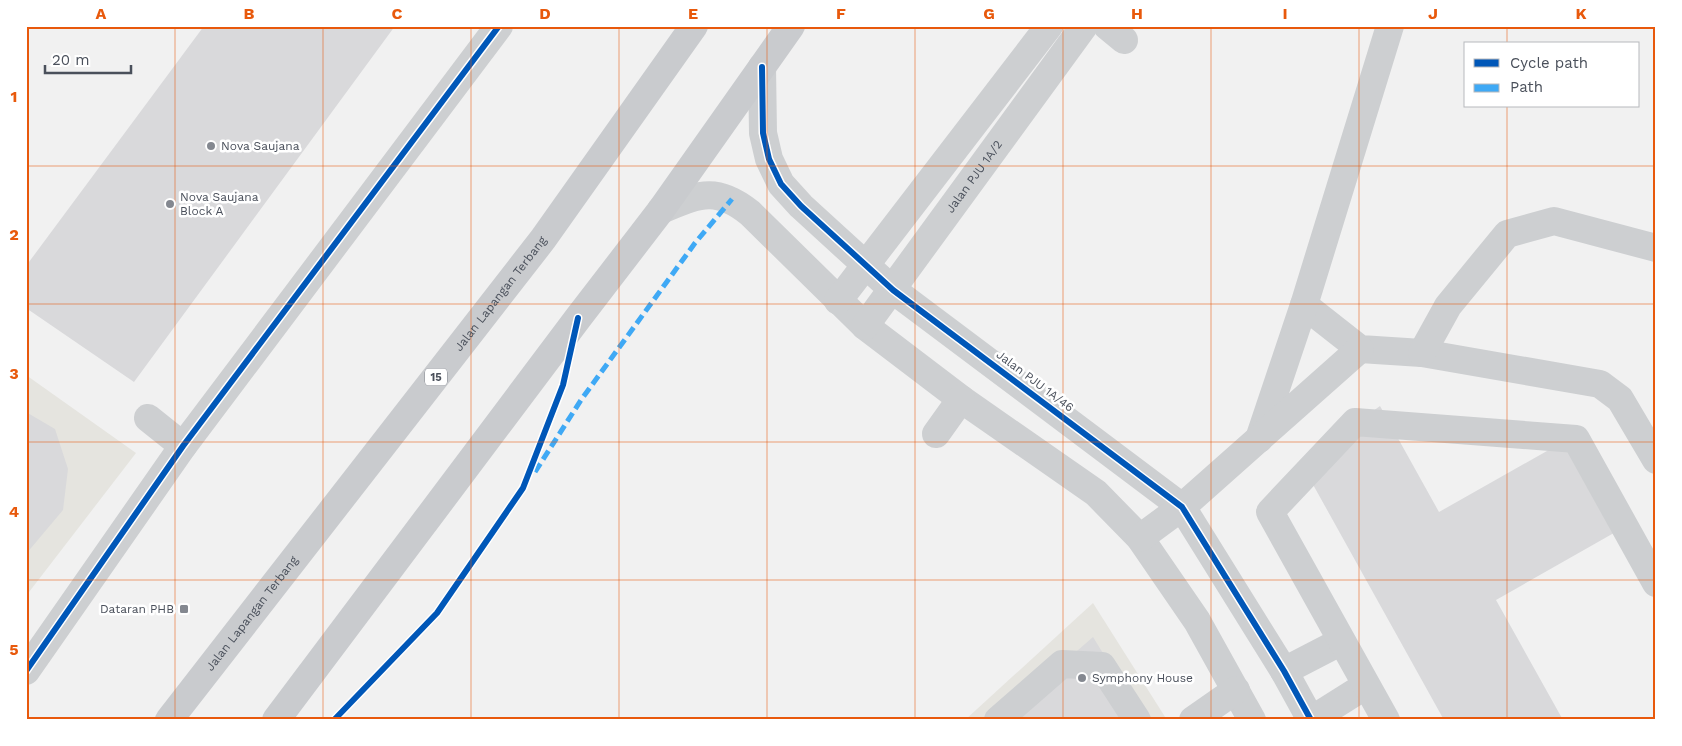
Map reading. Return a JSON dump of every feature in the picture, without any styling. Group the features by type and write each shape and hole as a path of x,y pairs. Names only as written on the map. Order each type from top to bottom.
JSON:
{"main road":[{"name":"Jalan Lapangan Terbang","path":"169,720 543,239 694,26"},
{"path":"276,720 661,210 791,26"}],"street":[{"path":"26,671 183,446 498,26"},
{"path":"838,301 1049,26"},
{"name":"Jalan PJU 1A/2","path":"866,326 1084,26"},
{"path":"1259,438 1304,305 1390,26"},
{"name":"Jalan PJU 1A/46","path":"762,67 763,133 769,159 780,184 801,206 868,264 894,290 1182,507 1284,671 1311,720"},
{"path":"661,210 700,195 732,198 750,213 838,301 866,326 960,399 1096,493 1140,538 1197,621 1252,720"},
{"path":"1422,353 1448,306 1507,234 1554,221 1656,248"},
{"path":"1304,305 1360,349 1422,353 1600,384 1620,399 1656,460"},
{"path":"1140,538 1182,507 1360,349"},
{"path":"936,434 960,399"},
{"path":"148,418 183,446"},
{"path":"1386,720 1340,642 1270,512 1355,422 1576,439 1656,583"},
{"path":"1284,671 1340,642"},
{"path":"998,720 1062,664 1102,666 1137,720"},
{"path":"1311,720 1365,686"},
{"path":"1193,720 1236,690"}],"shaded area":[{"path":"26,375 136,453 26,596"},
{"path":"1093,603 1167,720 965,720"}],"building":[{"name":"Nova Saujana Block A","path":"204,26 395,26 134,382 26,308 26,266"},
{"path":"1380,406 1439,512 1584,430 1635,521 1496,600 1563,720 1444,720 1301,463"},
{"path":"26,412 55,429 68,469 63,510 26,554"},
{"name":"Symphony House","path":"1093,637 1144,720 998,720"}],"marked path":[{"path":"535,472 581,400 695,243 732,199"}],"cycle path":[{"path":"26,671 183,446 499,26"},
{"path":"762,67 763,133 769,159 781,184 801,206 893,290 1182,507 1284,671 1311,720"},
{"path":"334,720 437,613 523,488 563,385 578,318"}],"place":[{"name":"Nova Saujana","path":"211,146"},
{"name":"Nova Saujana Block A","path":"170,204"},
{"name":"Dataran PHB","path":"184,609"},
{"name":"Symphony House","path":"1082,678"}]}
